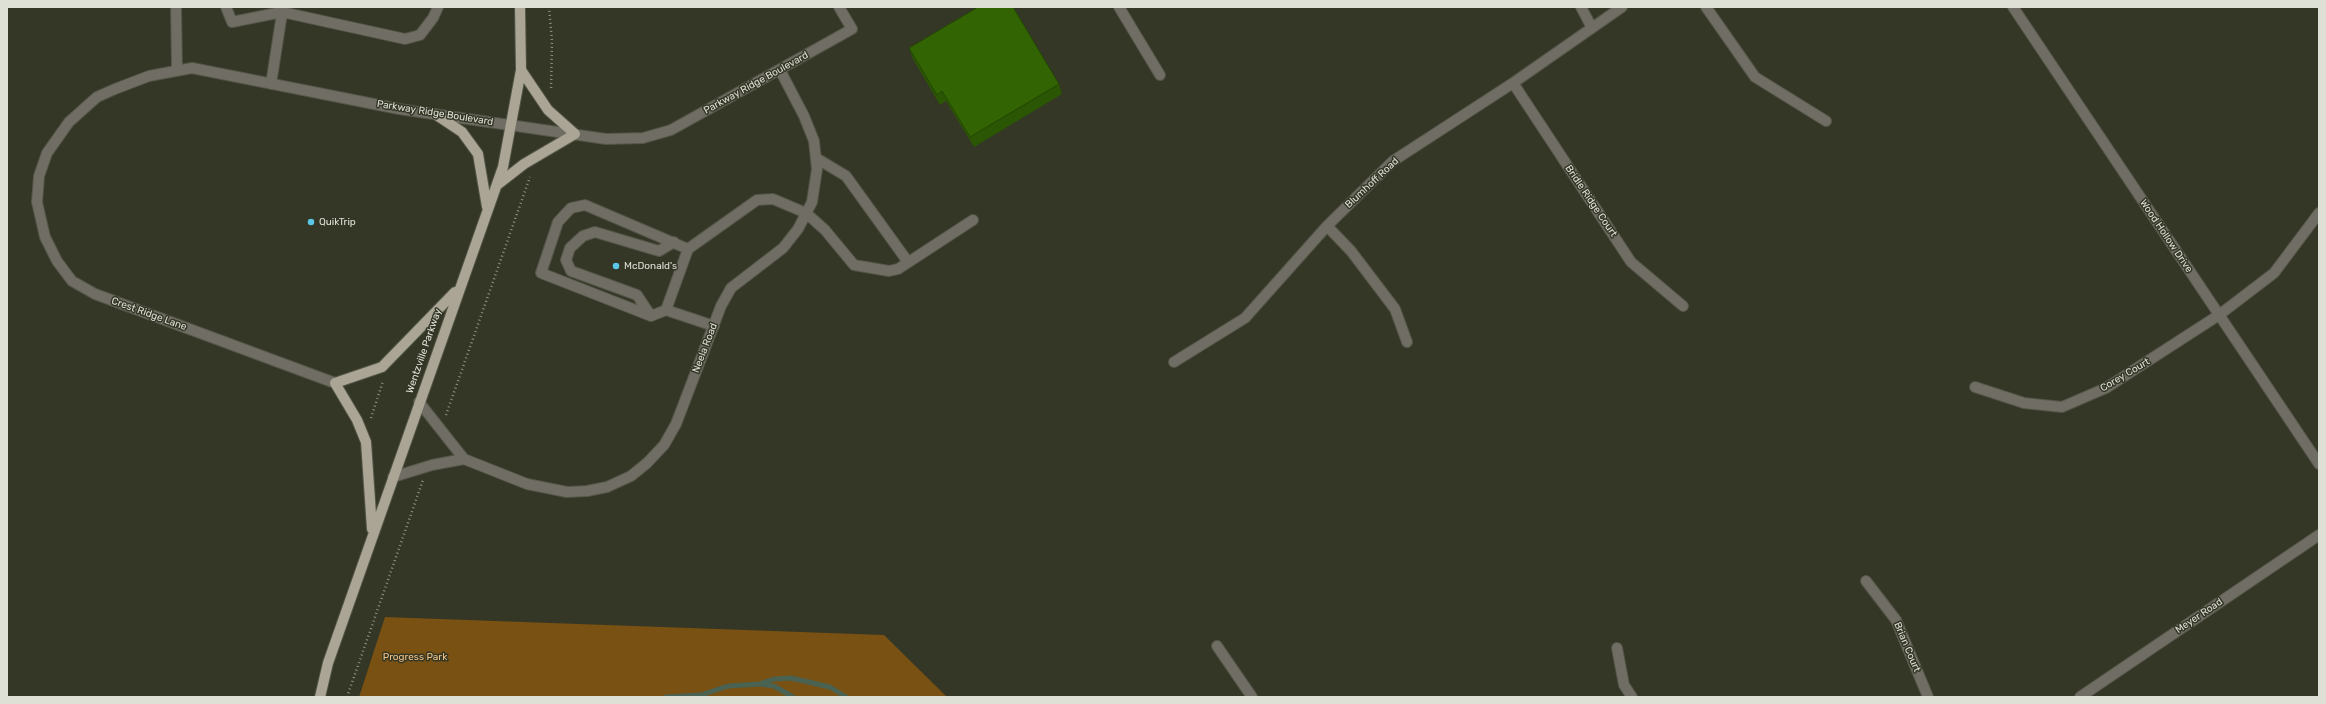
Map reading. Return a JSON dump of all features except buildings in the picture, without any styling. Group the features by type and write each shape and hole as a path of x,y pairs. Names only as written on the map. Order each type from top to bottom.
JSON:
{"main road":[{"name":"Wentzville Parkway","path":"320,697 328,663 372,535 496,185 511,125 521,70 520,7"},
{"path":"496,185 529,161 575,134 548,110 521,70"},
{"path":"435,114 462,132 478,154 487,209"},
{"path":"372,535 366,442 357,420 335,383 382,367 458,289"}],"street":[{"path":"176,7 177,70"},
{"path":"226,7 232,22 282,9 405,39 420,35 433,18 438,7"},
{"name":"Parkway Ridge Boulevard","path":"39,176 47,152 58,136 69,122 97,97 149,76 192,68 435,114 606,139 643,138 671,130 852,29 839,7"},
{"path":"1119,7 1160,75"},
{"path":"1581,7 1592,28"},
{"name":"Blumhoff Road","path":"1174,362 1245,318 1327,226 1393,161 1513,84 1622,7"},
{"path":"1706,7 1755,77 1826,121"},
{"name":"Wood Hollow Drive","path":"2013,7 2319,464"},
{"path":"271,84 282,9"},
{"name":"Neela Road","path":"419,402 440,431 464,459 527,484 567,492 607,487 631,476 647,463 664,445 676,424 714,326 731,288 782,248 798,229 812,202 817,169 814,141 804,116 780,70"},
{"name":"Bridle Ridge Court","path":"1513,84 1631,262 1652,282 1683,306"},
{"path":"816,158 846,176 908,262"},
{"name":"Crest Ridge Lane","path":"39,176 37,202 45,237 57,262 72,281 95,294 335,383"},
{"path":"666,310 688,249 757,200 773,199 806,213 825,230 854,265 889,271 898,269 973,220"},
{"path":"688,249 585,205 571,208 558,222 542,273 651,316 666,310 714,326"},
{"name":"Corey Court","path":"1975,388 2024,403 2062,407 2106,388 2219,315 2274,273 2319,213"},
{"path":"1327,226 1351,251 1394,308 1407,342"},
{"path":"651,316 637,295 571,271 566,260 570,248 583,236 595,232 659,251 674,242"},
{"path":"393,477 428,466 464,459"},
{"name":"Meyer Road","path":"2080,697 2319,535"},
{"name":"Brian Court","path":"1866,581 1896,620 1928,697"},
{"path":"1216,646 1252,697"},
{"path":"1617,648 1624,686 1632,697"}],"path":[{"path":"548,110 552,66 549,7"},
{"path":"440,431 530,176"},
{"path":"369,424 385,376"},
{"path":"347,697 428,466"}],"green space":[{"name":"Progress Park","path":"385,617 884,635 947,697 359,697"}],"waterway":[{"path":"762,683 774,679 791,678 830,687 846,697"},
{"path":"666,697 701,695 728,686 760,684 774,686 793,697"}],"place":[{"name":"QuikTrip","path":"311,222"},
{"name":"McDonald's","path":"616,266"}]}
